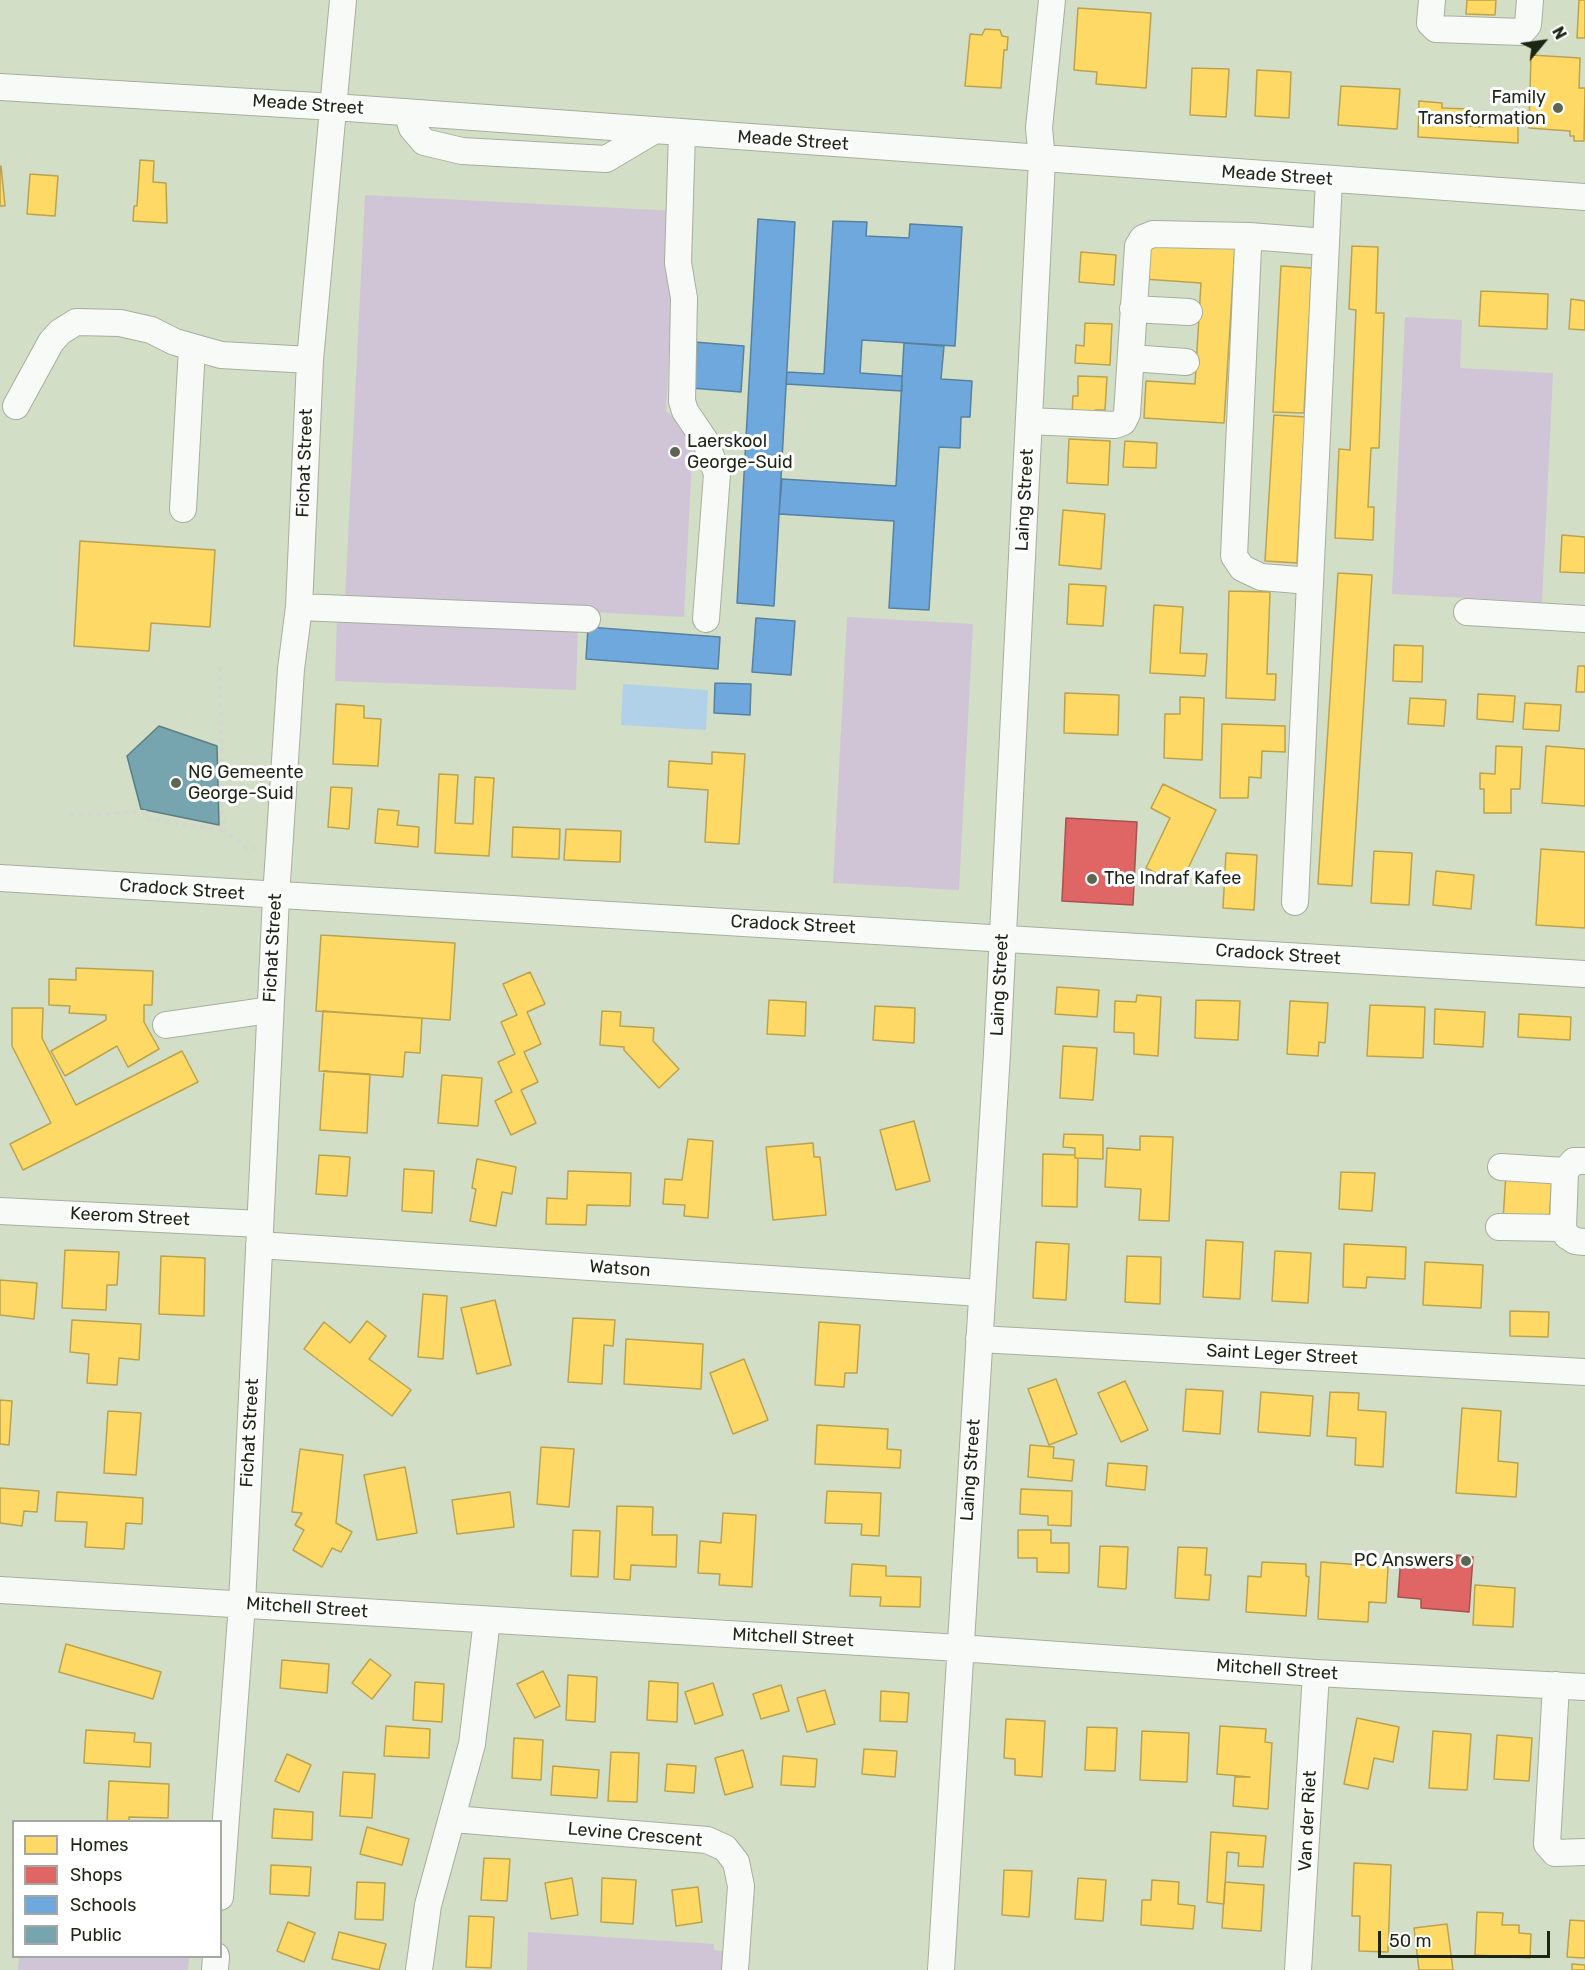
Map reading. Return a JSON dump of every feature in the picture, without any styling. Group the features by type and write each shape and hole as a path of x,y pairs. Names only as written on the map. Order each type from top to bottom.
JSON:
{"street":[{"name":"Fichat Street","path":"222,1870 242,1604 276,897 291,669 299,607 309,360 343,0"},
{"name":"Laing Street","path":"940,1970 1002,937 1042,160 1039,128 1052,0"},
{"path":"1431,0 1430,23 1436,29 1522,32 1528,26 1530,0"},
{"name":"Meade Street","path":"0,87 407,112 1042,160 1585,197"},
{"path":"407,112 412,128 424,142 462,151 606,159 655,130"},
{"path":"682,132 678,263 684,298 682,401 685,411 706,442 717,474 706,619"},
{"path":"1295,902 1329,179"},
{"path":"1029,421 1115,425 1123,422 1127,414 1137,246 1143,238 1153,234 1249,236 1326,242"},
{"path":"1249,236 1234,556 1242,568 1261,577 1310,581"},
{"path":"1133,309 1189,312"},
{"path":"16,406 51,342 60,332 76,322 120,323 141,328 192,348 221,355 309,360"},
{"path":"183,509 192,348"},
{"path":"1131,358 1186,362"},
{"path":"299,607 587,619"},
{"path":"1467,612 1585,619"},
{"name":"Cradock Street","path":"0,878 276,897 1002,937 1585,974"},
{"path":"166,1025 270,1010"},
{"path":"1501,1167 1575,1166 1563,1228 1567,1236 1575,1241 1585,1242"},
{"name":"Keerom Street","path":"0,1211 259,1235"},
{"path":"1499,1227 1563,1228"},
{"name":"Watson","path":"259,1235 981,1293"},
{"name":"Saint Leger Street","path":"979,1338 1585,1372"},
{"name":"Mitchell Street","path":"0,1590 959,1648 1317,1673 1585,1687"},
{"path":"419,1970 428,1905 472,1744 487,1620"},
{"name":"Van der Riet","path":"1298,1970 1317,1673"},
{"path":"1556,1685 1547,1844 1556,1852 1585,1852"},
{"name":"Levine Crescent","path":"453,1819 707,1840 725,1848 736,1862 741,1886 735,1970"}],"path":[{"path":"220,667 223,830"},
{"path":"70,815 145,812 149,819 223,830 247,848 279,851"}],"shaded area":[{"path":"365,195 676,211 666,411 693,438 684,617 345,599"},
{"path":"1405,317 1462,320 1460,368 1553,373 1542,602 1392,594"},
{"path":"337,617 578,626 576,690 335,681"},
{"path":"847,617 973,624 959,890 833,883"},
{"path":"528,1932 714,1944 714,1950 723,1951 722,1970 527,1970"},
{"path":"19,1958 189,1958 188,1970 18,1970"}],"water":[{"path":"623,684 708,690 706,730 621,725"}],"building: Homes":[{"path":"1467,0 1496,0 1495,15 1466,14"},
{"path":"1579,0 1585,0 1585,38 1577,38"},
{"path":"1078,8 1151,13 1146,88 1096,84 1097,72 1074,70"},
{"path":"985,29 1000,30 1002,36 1008,37 1007,50 1004,50 1001,88 965,86 970,34 982,35"},
{"name":"Family Transformation","path":"1531,55 1580,58 1579,88 1585,88 1584,141 1574,141 1574,136 1570,136 1570,131 1529,128"},
{"path":"1192,68 1229,69 1226,117 1190,115"},
{"path":"1257,70 1291,72 1289,118 1255,116"},
{"path":"1341,86 1400,89 1397,129 1338,125"},
{"path":"1419,101 1442,103 1442,108 1469,109 1468,126 1483,127 1484,121 1518,123 1518,143 1418,137"},
{"path":"140,160 154,161 153,182 166,183 167,223 133,221 134,206 137,206"},
{"path":"1,166 5,206 0,206"},
{"path":"30,174 58,176 55,216 27,214"},
{"path":"1147,240 1235,246 1224,423 1144,418 1146,381 1195,384 1201,283 1144,279"},
{"path":"1352,246 1378,247 1376,313 1384,313 1379,448 1371,448 1368,507 1374,507 1373,540 1335,538 1339,449 1350,450 1356,310 1349,309"},
{"path":"1081,252 1116,255 1114,285 1079,282"},
{"path":"1281,266 1312,268 1304,413 1273,412"},
{"path":"1481,291 1548,294 1547,329 1479,326"},
{"path":"1571,299 1585,301 1585,330 1569,329"},
{"path":"1085,323 1112,324 1110,365 1075,363 1076,345 1084,346"},
{"path":"1078,376 1107,377 1105,410 1095,410 1095,415 1072,414 1073,396 1078,396"},
{"path":"1274,415 1305,417 1297,563 1265,561"},
{"path":"1069,439 1110,441 1108,485 1067,483"},
{"path":"1125,441 1157,443 1156,468 1123,467"},
{"path":"1063,510 1105,514 1101,569 1059,565"},
{"path":"1562,535 1585,537 1585,573 1560,572"},
{"path":"80,541 215,550 210,627 151,623 149,651 74,646"},
{"path":"1338,573 1372,575 1352,886 1318,884"},
{"path":"1069,584 1106,586 1103,626 1067,624"},
{"path":"1229,591 1270,592 1267,674 1276,674 1275,700 1226,698"},
{"path":"1154,605 1183,607 1180,653 1207,654 1205,676 1150,673"},
{"path":"1394,645 1423,646 1422,682 1393,681"},
{"path":"1578,666 1585,666 1585,692 1576,692"},
{"path":"1065,693 1119,695 1118,735 1064,733"},
{"path":"1478,694 1515,696 1513,722 1477,719"},
{"path":"1180,697 1204,698 1202,760 1164,758 1165,714 1180,714"},
{"path":"1410,698 1446,700 1444,726 1408,724"},
{"path":"1525,703 1561,705 1559,731 1523,729"},
{"path":"336,704 364,706 364,718 381,719 378,766 333,764"},
{"path":"1222,724 1285,726 1285,752 1262,751 1261,778 1249,777 1248,798 1220,798"},
{"path":"1496,746 1522,747 1520,789 1511,789 1511,813 1484,813 1484,789 1480,789 1480,773 1495,774"},
{"path":"1546,746 1585,749 1585,806 1542,803"},
{"path":"712,752 745,754 739,844 705,842 708,790 668,787 669,761 712,764"},
{"path":"439,774 458,775 455,823 473,824 475,777 494,778 489,856 435,853"},
{"path":"1163,784 1216,810 1180,885 1146,868 1170,818 1151,808"},
{"path":"331,787 352,788 349,829 328,827"},
{"path":"378,809 399,811 397,825 419,827 418,847 375,843"},
{"path":"513,827 560,829 559,859 512,857"},
{"path":"566,829 621,831 620,862 564,860"},
{"path":"1541,849 1585,852 1585,928 1536,925"},
{"path":"1374,851 1412,853 1409,905 1371,903"},
{"path":"1226,853 1257,855 1254,910 1223,908"},
{"path":"1436,871 1474,875 1471,909 1433,905"},
{"path":"321,935 455,943 450,1020 316,1011"},
{"path":"76,968 153,971 152,1005 144,1005 144,1022 159,1049 128,1067 117,1046 65,1076 51,1051 106,1020 106,1015 69,1013 70,1006 49,1005 49,979 76,980"},
{"path":"530,972 545,1004 527,1012 541,1044 524,1052 538,1082 521,1090 536,1123 511,1135 495,1101 512,1092 498,1062 515,1054 501,1022 517,1015 503,984"},
{"path":"1057,987 1099,990 1097,1017 1055,1014"},
{"path":"1137,995 1161,997 1158,1056 1134,1054 1134,1033 1114,1032 1115,1001 1136,1002"},
{"path":"769,1000 806,1002 805,1036 767,1034"},
{"path":"1196,1000 1240,1001 1238,1040 1195,1038"},
{"path":"1290,1001 1328,1003 1325,1043 1319,1042 1318,1056 1287,1054"},
{"path":"1370,1005 1425,1007 1423,1058 1367,1056"},
{"path":"875,1006 915,1008 914,1043 873,1040"},
{"path":"12,1008 43,1008 42,1038 76,1105 182,1051 198,1082 23,1170 10,1144 51,1123 12,1046"},
{"path":"1435,1009 1485,1012 1483,1047 1434,1044"},
{"path":"323,1011 422,1018 420,1053 405,1052 403,1077 319,1071"},
{"path":"602,1011 621,1012 620,1026 654,1028 653,1041 679,1069 659,1088 624,1050 624,1047 600,1045"},
{"path":"1519,1014 1571,1017 1570,1040 1518,1037"},
{"path":"1063,1046 1097,1048 1093,1100 1060,1098"},
{"path":"324,1071 370,1074 367,1133 320,1130"},
{"path":"442,1075 482,1078 478,1126 438,1123"},
{"path":"914,1121 930,1181 896,1190 880,1130"},
{"path":"1064,1134 1103,1135 1103,1159 1075,1158 1075,1148 1063,1147"},
{"path":"1140,1136 1173,1137 1169,1221 1139,1220 1141,1189 1105,1187 1107,1148 1140,1150"},
{"path":"688,1139 713,1141 708,1218 684,1216 685,1205 663,1204 665,1179 682,1180"},
{"path":"813,1143 814,1157 820,1157 826,1215 773,1220 766,1147"},
{"path":"1043,1154 1075,1155 1075,1158 1078,1158 1077,1207 1042,1206"},
{"path":"319,1155 350,1157 347,1196 316,1194"},
{"path":"477,1159 516,1167 512,1194 502,1192 496,1226 470,1221 476,1189 472,1188"},
{"path":"404,1169 434,1171 432,1213 402,1211"},
{"path":"568,1171 631,1173 630,1206 587,1205 586,1225 546,1224 547,1198 567,1199"},
{"path":"1341,1172 1375,1173 1372,1211 1339,1209"},
{"path":"1506,1173 1552,1177 1549,1223 1503,1220"},
{"path":"1206,1240 1243,1242 1240,1299 1203,1297"},
{"path":"1036,1242 1069,1244 1066,1300 1033,1298"},
{"path":"1344,1244 1406,1247 1405,1279 1367,1277 1366,1288 1343,1287"},
{"path":"65,1250 119,1252 117,1285 107,1285 106,1310 62,1308"},
{"path":"1275,1251 1311,1253 1308,1303 1272,1301"},
{"path":"161,1256 205,1258 204,1316 159,1314"},
{"path":"1127,1256 1161,1257 1160,1304 1125,1302"},
{"path":"1425,1262 1483,1265 1481,1308 1423,1305"},
{"path":"0,1280 37,1283 34,1319 0,1315"},
{"path":"423,1294 447,1296 443,1359 418,1357"},
{"path":"495,1300 511,1365 477,1374 461,1308"},
{"path":"1510,1311 1549,1312 1548,1337 1510,1336"},
{"path":"573,1318 615,1320 613,1346 604,1345 602,1384 568,1382"},
{"path":"72,1320 141,1324 139,1360 119,1358 117,1385 87,1383 89,1354 70,1352"},
{"path":"367,1321 386,1336 369,1359 411,1390 392,1416 304,1349 324,1322 350,1343"},
{"path":"819,1322 860,1325 857,1373 845,1373 844,1387 815,1385"},
{"path":"626,1339 703,1344 701,1389 624,1384"},
{"path":"744,1359 768,1420 733,1434 710,1373"},
{"path":"1056,1379 1077,1434 1049,1445 1028,1389"},
{"path":"1125,1381 1148,1430 1121,1442 1098,1393"},
{"path":"1186,1389 1223,1391 1220,1434 1183,1431"},
{"path":"1261,1392 1313,1396 1310,1436 1258,1432"},
{"path":"1330,1392 1359,1393 1358,1410 1386,1412 1383,1467 1355,1465 1356,1438 1327,1436"},
{"path":"0,1400 12,1401 9,1445 0,1444"},
{"path":"1462,1408 1501,1411 1498,1461 1518,1463 1516,1497 1456,1493"},
{"path":"108,1411 141,1413 136,1475 104,1473"},
{"path":"817,1425 888,1429 887,1449 901,1450 900,1468 815,1464"},
{"path":"1030,1445 1054,1447 1053,1458 1074,1460 1072,1481 1028,1477"},
{"path":"541,1447 574,1449 569,1507 537,1504"},
{"path":"300,1449 343,1455 336,1523 352,1532 341,1552 332,1548 322,1567 293,1550 304,1530 295,1525 302,1513 292,1512"},
{"path":"1108,1463 1147,1466 1145,1490 1106,1486"},
{"path":"405,1467 417,1533 377,1540 364,1475"},
{"path":"0,1488 39,1491 37,1512 24,1511 22,1526 0,1523"},
{"path":"1021,1489 1072,1491 1071,1526 1048,1525 1048,1516 1020,1514"},
{"path":"827,1491 881,1493 879,1536 861,1535 862,1524 825,1523"},
{"path":"57,1492 143,1498 142,1524 126,1523 124,1549 85,1547 87,1522 55,1521"},
{"path":"510,1492 514,1527 457,1534 452,1500"},
{"path":"617,1506 653,1507 652,1535 677,1535 676,1567 631,1565 630,1580 614,1579"},
{"path":"723,1513 756,1515 752,1587 719,1585 720,1574 698,1573 700,1541 721,1543"},
{"path":"573,1530 600,1531 598,1577 571,1576"},
{"path":"1018,1530 1051,1530 1051,1543 1069,1543 1069,1573 1037,1572 1037,1558 1018,1558"},
{"path":"1100,1546 1128,1547 1126,1589 1098,1587"},
{"path":"1178,1547 1207,1548 1205,1575 1211,1575 1209,1600 1175,1598"},
{"path":"1262,1562 1306,1564 1306,1576 1309,1577 1306,1616 1246,1612 1248,1576 1261,1577"},
{"path":"1321,1562 1388,1567 1386,1603 1369,1602 1368,1622 1318,1619"},
{"path":"852,1564 886,1566 886,1576 921,1577 920,1607 880,1606 881,1597 850,1596"},
{"path":"1475,1585 1515,1588 1513,1627 1473,1625"},
{"path":"66,1644 161,1672 153,1699 59,1672"},
{"path":"370,1659 391,1675 372,1699 352,1683"},
{"path":"282,1660 329,1664 327,1693 280,1688"},
{"path":"543,1671 560,1706 535,1718 517,1684"},
{"path":"568,1675 597,1677 595,1722 566,1720"},
{"path":"649,1681 678,1683 677,1722 647,1720"},
{"path":"415,1682 444,1684 442,1722 413,1720"},
{"path":"713,1683 723,1715 695,1724 685,1692"},
{"path":"781,1685 789,1711 761,1719 753,1694"},
{"path":"825,1690 835,1724 807,1732 797,1698"},
{"path":"881,1691 909,1693 907,1722 880,1721"},
{"path":"1357,1718 1399,1727 1393,1762 1374,1758 1368,1789 1344,1784"},
{"path":"1006,1719 1045,1721 1042,1777 1015,1775 1015,1759 1004,1758"},
{"path":"386,1726 430,1729 429,1758 384,1756"},
{"path":"1220,1726 1266,1729 1265,1742 1272,1743 1268,1809 1233,1806 1235,1777 1250,1777 1217,1774"},
{"path":"1087,1727 1117,1728 1115,1771 1085,1770"},
{"path":"86,1730 135,1733 134,1742 151,1743 150,1767 84,1763"},
{"path":"1142,1731 1189,1733 1187,1782 1140,1780"},
{"path":"1433,1731 1471,1734 1467,1790 1429,1788"},
{"path":"1497,1735 1532,1738 1529,1781 1494,1779"},
{"path":"514,1738 543,1740 541,1780 512,1778"},
{"path":"864,1749 897,1751 895,1777 862,1774"},
{"path":"743,1750 753,1787 725,1795 715,1758"},
{"path":"611,1752 639,1753 637,1802 608,1801"},
{"path":"287,1754 311,1765 299,1792 275,1781"},
{"path":"783,1756 817,1759 815,1787 781,1785"},
{"path":"667,1764 696,1766 694,1793 665,1791"},
{"path":"553,1766 599,1770 597,1798 551,1795"},
{"path":"343,1772 375,1774 372,1818 340,1816"},
{"path":"109,1781 169,1784 168,1818 129,1817 129,1820 107,1820"},
{"path":"274,1809 313,1812 312,1840 272,1838"},
{"path":"367,1827 409,1839 402,1865 360,1854"},
{"path":"1211,1832 1266,1836 1263,1867 1238,1866 1239,1853 1227,1852 1224,1904 1207,1902"},
{"path":"484,1858 510,1859 507,1901 481,1900"},
{"path":"1354,1863 1391,1865 1388,1952 1359,1951 1360,1916 1352,1916"},
{"path":"271,1865 311,1867 309,1896 270,1894"},
{"path":"1004,1870 1032,1871 1029,1917 1002,1915"},
{"path":"572,1878 578,1915 551,1919 545,1883"},
{"path":"602,1878 636,1880 633,1924 601,1922"},
{"path":"1078,1878 1106,1880 1103,1921 1075,1919"},
{"path":"1152,1880 1179,1882 1178,1904 1195,1906 1193,1929 1141,1925 1142,1900 1151,1900"},
{"path":"357,1882 385,1883 383,1920 355,1919"},
{"path":"1225,1882 1264,1885 1261,1931 1222,1928"},
{"path":"698,1887 702,1922 676,1926 672,1890"},
{"path":"1477,1912 1503,1913 1502,1925 1519,1925 1519,1933 1531,1934 1530,1958 1475,1955"},
{"path":"469,1916 494,1917 491,1968 466,1967"},
{"path":"1570,1920 1585,1921 1585,1958 1567,1957"},
{"path":"288,1922 315,1933 304,1962 277,1951"},
{"path":"1447,1924 1453,1970 1419,1970 1414,1928"},
{"path":"339,1932 386,1944 379,1970 332,1959"},
{"path":"1572,1964 1585,1965 1585,1970 1572,1970"}],"building: Shops":[{"path":"1066,818 1137,822 1133,905 1062,901"},
{"path":"1457,1555 1473,1557 1469,1612 1421,1608 1421,1599 1398,1597 1401,1556 1456,1560"}],"building: Schools":[{"path":"758,219 795,222 774,606 737,603"},
{"path":"833,221 867,222 866,236 909,238 910,224 962,227 955,346 862,340 860,373 902,376 902,391 786,384 787,372 824,374"},
{"path":"694,342 744,346 741,392 691,388"},
{"path":"904,343 944,346 941,379 972,381 970,417 961,417 960,448 939,447 929,610 889,608 894,521 779,514 782,479 896,486"},
{"path":"756,618 795,621 791,675 752,672"},
{"path":"588,627 720,637 718,669 586,659"},
{"path":"715,683 751,684 750,715 714,713"}],"building: Public":[{"name":"NG Gemeente George-Suid","path":"159,726 217,746 219,825 141,809 127,756"}],"place":[{"name":"Family Transformation","path":"1558,108"},
{"name":"Laerskool George-Suid","path":"675,452"},
{"name":"NG Gemeente George-Suid","path":"176,783"},
{"name":"The Indraf Kafee","path":"1092,879"},
{"name":"PC Answers","path":"1466,1561"}]}
